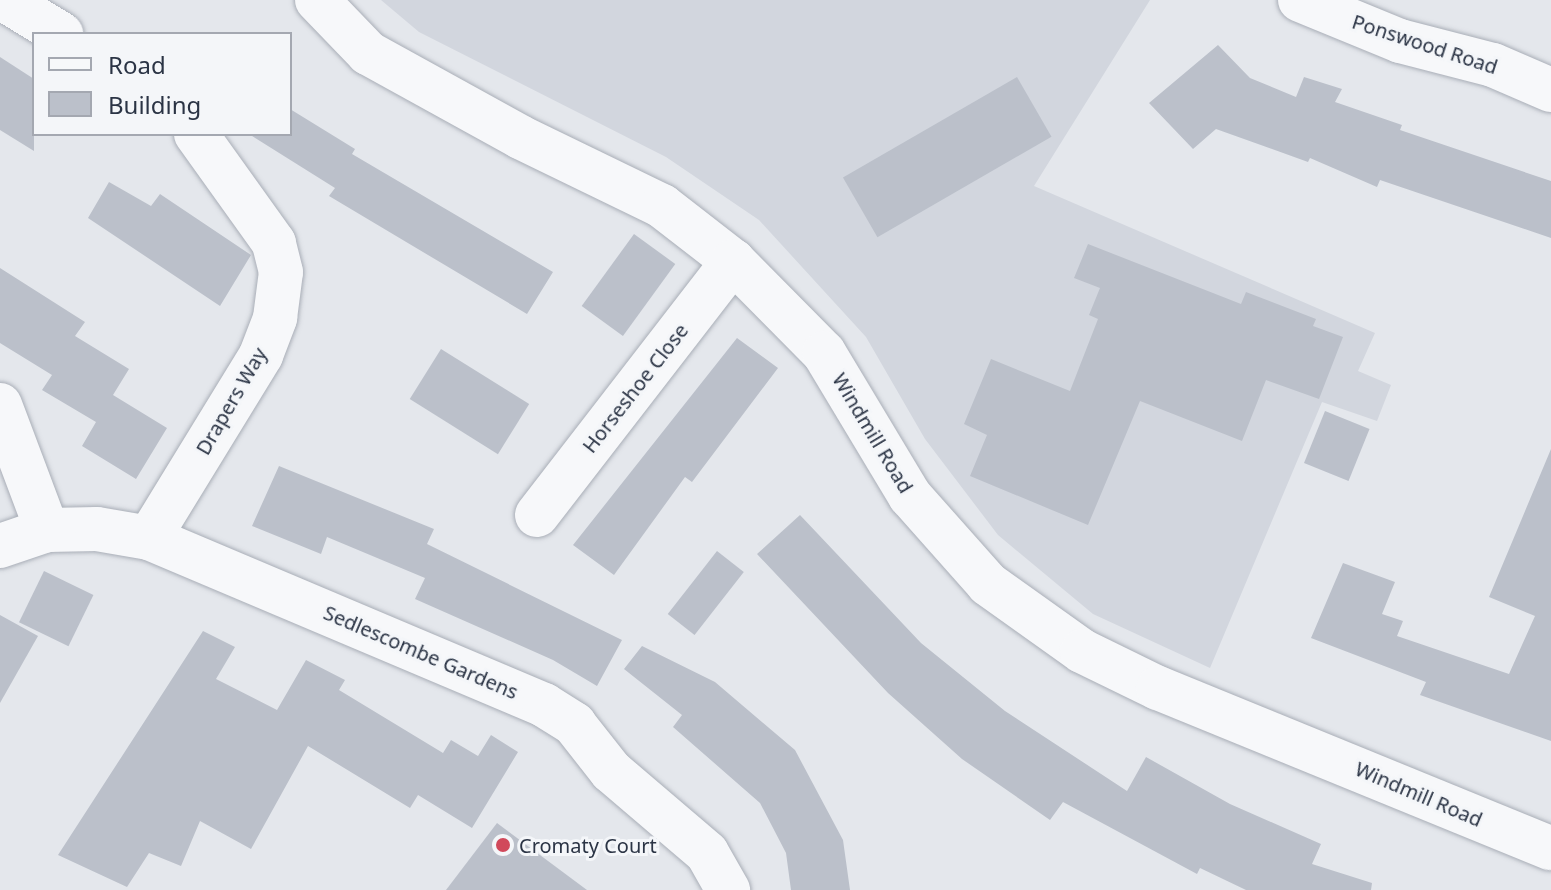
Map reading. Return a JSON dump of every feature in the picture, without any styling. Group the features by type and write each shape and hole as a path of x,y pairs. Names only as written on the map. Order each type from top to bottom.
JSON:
{"street":[{"path":"5,0 58,32"},
{"name":"Windmill Road","path":"317,0 368,53 520,137 662,206 733,261 824,353 910,496 988,584 1082,651 1158,688 1551,848"},
{"name":"Ponswood Road","path":"1300,0 1400,41 1493,65 1551,90"},
{"name":"Drapers Way","path":"149,538 261,355 275,318 281,272 274,243 197,136"},
{"name":"Horseshoe Close","path":"537,515 733,261"},
{"path":"0,405 47,530"},
{"name":"Sedlescombe Gardens","path":"0,546 47,530 97,529 149,538 544,705 574,724 611,771 707,853 728,890"}],"shaded area":[{"path":"381,0 1150,0 1034,186 1375,333 1358,371 1391,385 1377,421 1322,402 1210,668 1093,614 998,535 925,439 866,337 759,220 666,157 419,32"}],"building":[{"path":"1218,45 1250,78 1296,97 1304,77 1342,89 1335,102 1402,125 1400,130 1551,181 1551,238 1380,180 1377,187 1310,158 1308,162 1216,129 1193,149 1149,103"},
{"path":"0,57 32,78 34,151 0,130"},
{"path":"1017,77 1052,137 877,237 843,178"},
{"path":"292,110 355,149 352,154 553,272 527,314 329,196 335,188 252,136 292,136"},
{"path":"109,182 151,206 160,194 251,255 220,306 88,218"},
{"path":"634,234 675,264 623,336 582,306"},
{"path":"1088,244 1241,304 1246,292 1316,319 1313,326 1343,337 1319,399 1266,380 1242,441 1140,401 1088,525 970,476 987,435 964,424 991,359 1070,391 1098,319 1089,315 1100,288 1074,278"},
{"path":"0,268 85,322 75,336 129,369 113,395 167,428 136,479 82,446 96,422 42,390 52,375 0,343"},
{"path":"737,338 778,368 692,482 685,477 614,575 573,545"},
{"path":"441,349 529,404 498,454 410,399"},
{"path":"1325,411 1370,429 1349,481 1304,463"},
{"path":"1551,449 1551,741 1420,695 1426,682 1311,638 1343,563 1395,582 1382,614 1403,621 1397,636 1509,674 1535,616 1489,597"},
{"path":"279,466 434,529 427,544 622,640 597,686 553,660 415,599 425,578 327,537 321,554 252,526"},
{"path":"800,515 921,643 1005,711 1127,791 1146,757 1230,804 1321,844 1312,864 1372,883 1371,890 1246,890 1200,868 1197,874 1063,802 1050,820 962,759 888,693 757,554"},
{"path":"717,551 744,572 695,635 668,614"},
{"path":"44,571 93,595 68,646 19,622"},
{"path":"0,615 38,636 0,703"},
{"path":"203,631 235,647 216,679 277,710 306,660 345,680 339,690 443,753 451,740 478,756 491,735 518,752 472,828 418,795 410,808 308,746 251,849 200,821 181,866 149,853 127,887 58,855"},
{"path":"642,646 715,682 795,750 843,840 850,890 791,890 786,853 760,803 673,727 682,715 624,669"},
{"name":"Cromaty Court","path":"497,823 587,890 446,890"}],"place":[{"name":"Cromaty Court","path":"503,845"}]}
